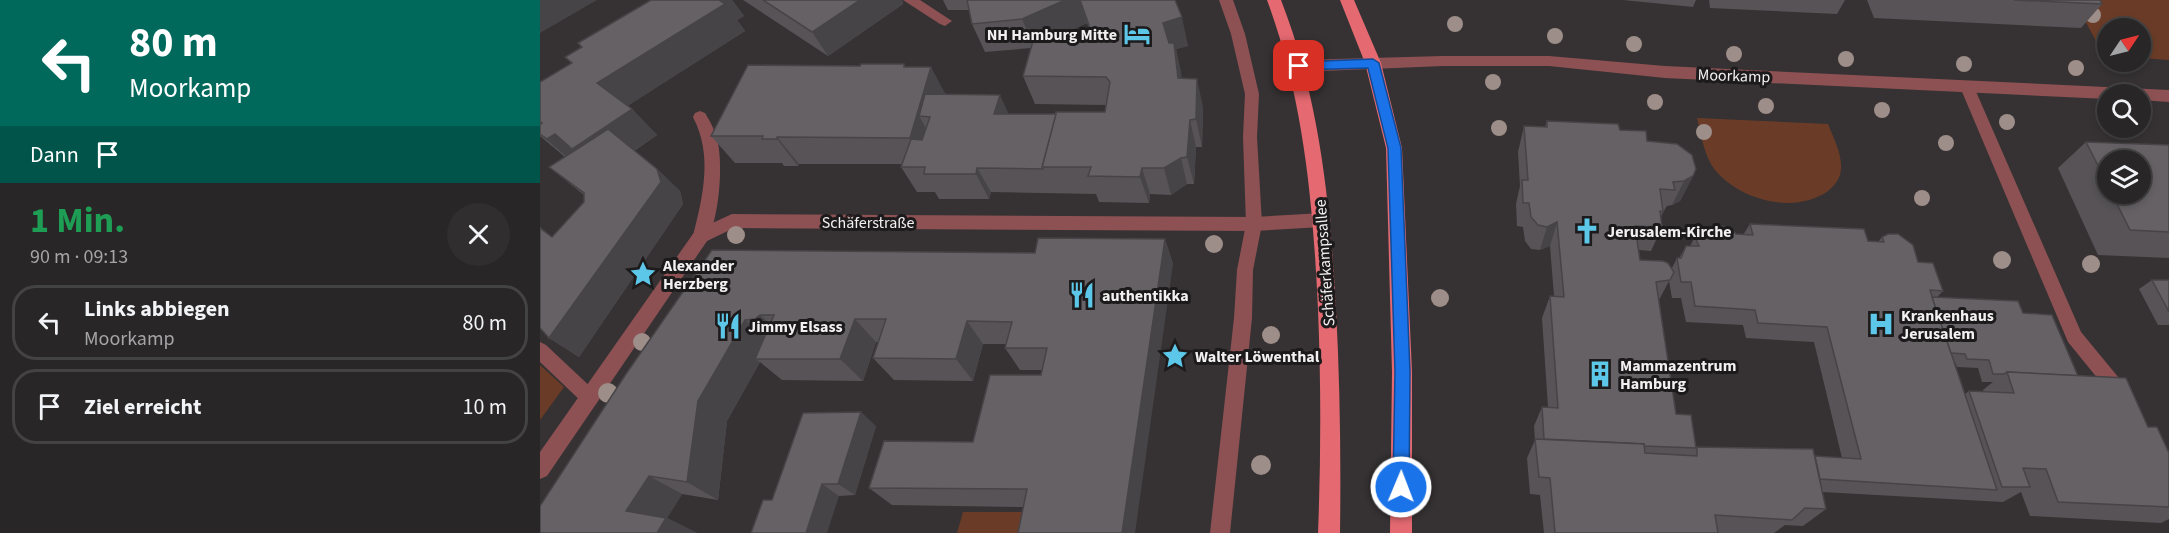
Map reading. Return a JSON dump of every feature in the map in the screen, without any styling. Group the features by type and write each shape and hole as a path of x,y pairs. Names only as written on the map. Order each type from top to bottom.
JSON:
{"main road":[{"name":"Schäferkampsallee","path":"1274,0 1299,66 1315,158 1322,220 1330,377 1329,533"},
{"path":"1347,0 1373,63 1394,148 1402,372 1401,533"}],"street":[{"name":"Moorkamp","path":"1299,66 1466,60 1549,62 1665,72 2169,96"},
{"name":"Schäferstraße","path":"540,470 701,236 732,221 1254,224 1322,220"}],"lane":[{"path":"910,0 945,21"},
{"path":"1220,533 1243,318 1245,270 1254,224 1250,137 1252,94 1238,34 1226,0"},
{"path":"1967,87 2074,337 2133,408"},
{"path":"700,117 707,128 712,161 709,206 701,236"},
{"path":"540,350 590,398"}],"shaded area":[{"path":"2074,0 2169,0 2169,60 2151,59 2151,18 2097,18 2097,43"},
{"path":"1697,118 1828,124 1840,157 1839,178 1828,191 1800,202 1768,201 1753,196 1738,189 1715,170 1706,152"},
{"path":"540,365 564,387 540,420"},
{"path":"963,512 1036,512 1032,533 957,533"}],"building":[{"path":"651,0 719,0 725,4 597,83 632,109 572,149 555,134 547,139 540,134 542,123 540,122 540,82 572,63 565,57 582,47 578,43"},
{"path":"763,0 860,0 812,32"},
{"path":"967,0 1065,0 1022,19 972,24"},
{"path":"1080,0 1175,0 1182,17 1163,23 1169,43 1174,43 1178,78 1197,79 1196,119 1190,120 1187,157 1164,168 1142,168 1140,177 1088,176 1091,167 1042,167 1056,112 1105,112 1110,82 1106,77 1023,76 1033,41 1095,42"},
{"path":"2014,0 2100,0 2102,4"},
{"path":"861,64 904,64 904,67 931,67 910,138 777,137 777,139 762,139 763,136 711,136 748,65 860,66"},
{"path":"925,94 1000,95 994,114 1056,114 1043,169 977,168 976,174 924,174 925,167 901,167 911,139 922,140 930,117 919,116"},
{"path":"1547,121 1618,124 1620,130 1646,131 1647,141 1677,144 1692,155 1696,169 1693,176 1684,181 1673,182 1675,190 1660,189 1662,227 1635,226 1640,260 1663,261 1668,263 1674,272 1670,280 1656,282 1676,414 1691,415 1696,448 1544,439 1542,407 1558,408 1550,296 1564,297 1557,222 1547,227 1538,225 1531,217 1529,203 1523,203 1522,180 1528,180 1524,126 1547,127"},
{"path":"608,129 657,169 661,182 549,338 540,328 540,228 552,237 584,202 584,193 549,167"},
{"path":"2086,142 2169,145 2169,232 2130,230 2117,204 2151,204 2151,150 2097,150 2097,164"},
{"path":"1750,224 1864,229 1868,241 1884,242 1882,237 1888,234 1898,234 1913,245 1918,262 1933,263 1943,291 1930,290 1997,490 1820,479 1815,456 1861,459 1827,327 1758,323 1755,310 1695,306 1691,282 1681,282 1677,258 1681,258 1686,246 1699,246 1695,237 1706,237 1721,226 1729,227 1736,234 1753,235"},
{"path":"1038,238 1165,239 1122,533 1018,533 1027,489 869,488 884,441 973,442 990,375 1041,375 1047,348 1005,348 1012,322 967,321 956,359 873,358 886,319 855,319 840,359 755,359 774,315 760,315 755,319 745,320 698,401 687,482 649,476 626,511 666,518 657,533 540,533 540,506 626,374 712,250 1035,253"},
{"path":"2152,280 2169,280 2169,312"},
{"path":"1932,297 2018,301 2023,313 2052,315 2078,376 2007,372 1993,374 1989,360 1967,359 1965,354 1951,353"},
{"path":"2007,372 2126,378 2148,427 2157,427 2169,453 2169,507 2058,502 2046,469 2023,468 2030,487 2002,487 1969,391 2014,393"},
{"path":"861,412 838,484 822,484 806,533 751,533 763,500 772,500 803,413"},
{"path":"1535,439 1644,444 1645,453 1697,456 1697,447 1813,449 1826,509 1805,508 1792,520 1715,515 1718,533 1555,533 1550,478 1539,477"}],"place":[{"name":"NH Hamburg Mitte","path":"1137,34"},
{"name":"Jerusalem-Kirche","path":"1587,231"},
{"name":"Alexander Herzberg","path":"643,274"},
{"name":"authentikka","path":"1082,295"},
{"name":"Krankenhaus Jerusalem","path":"1881,324"},
{"name":"Jimmy Elsass","path":"728,326"},
{"name":"Walter Löwenthal","path":"1175,356"},
{"name":"Mammazentrum Hamburg","path":"1600,374"}],"route":[{"path":"1299,66 1373,63 1394,148 1402,372 1401,487"}]}
